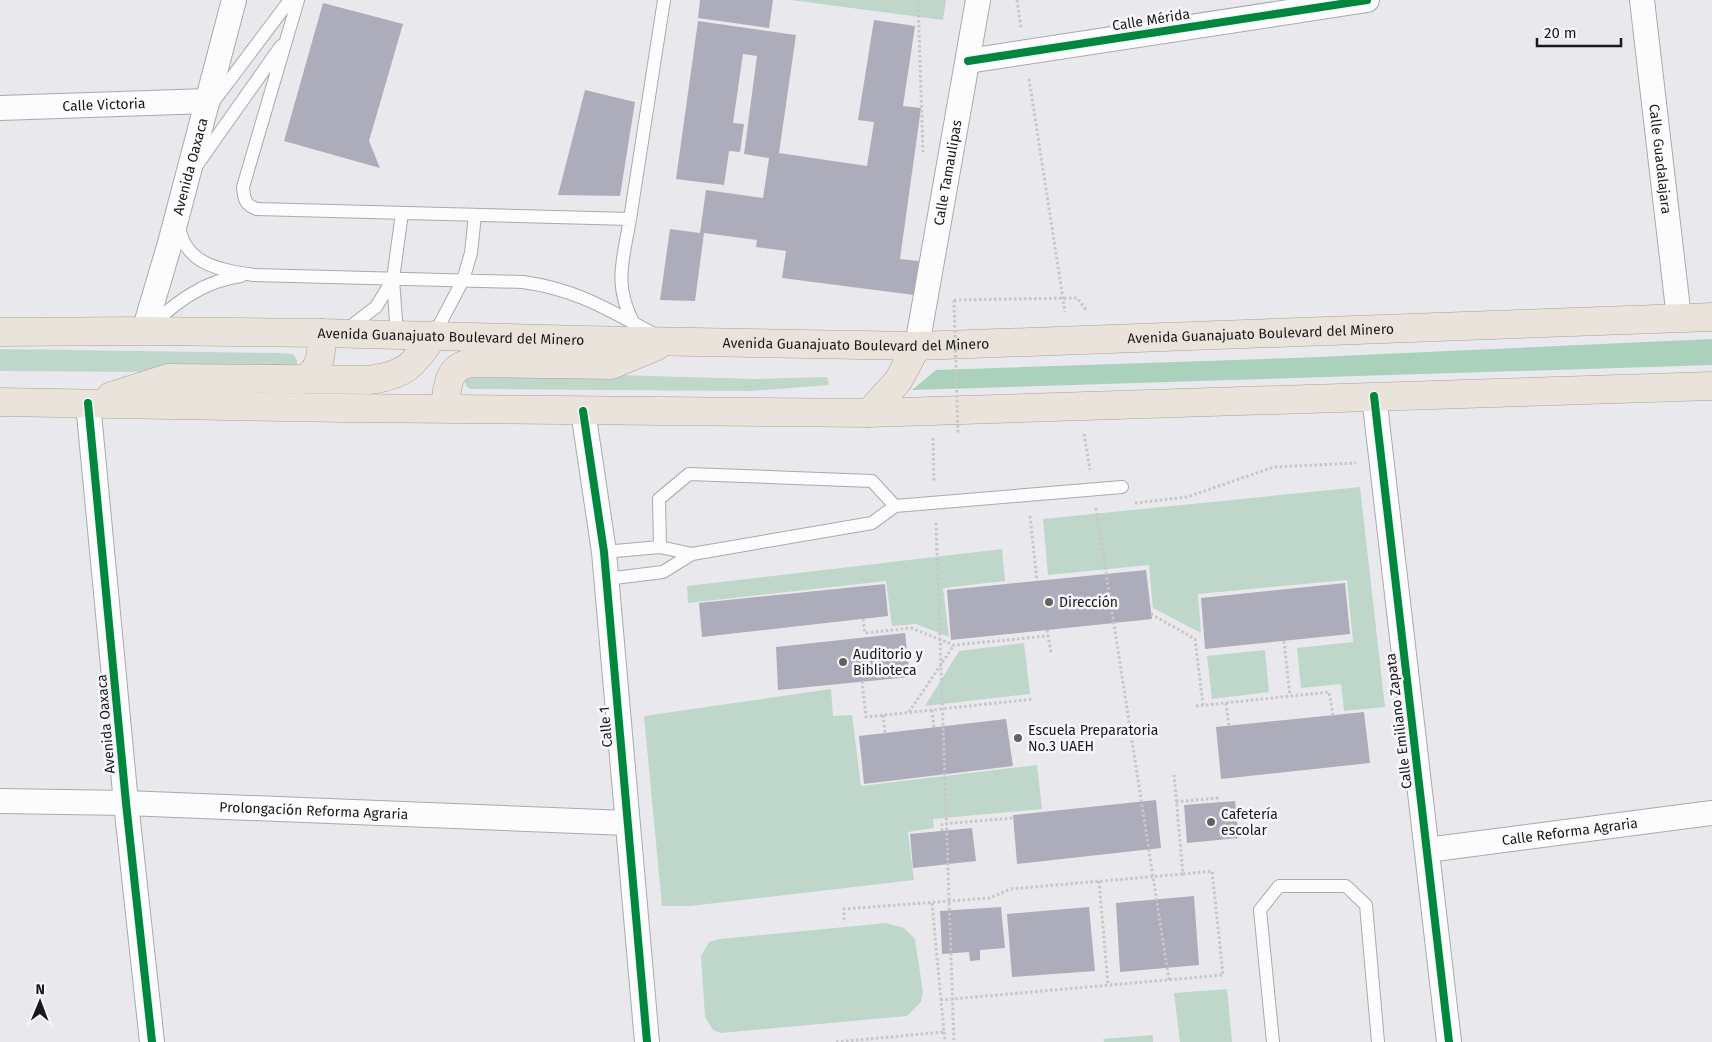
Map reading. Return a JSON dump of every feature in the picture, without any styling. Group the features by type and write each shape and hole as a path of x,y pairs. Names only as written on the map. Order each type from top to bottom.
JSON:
{"main road":[{"name":"Avenida Guanajuato Boulevard del Minero","path":"0,332 331,333 917,346 1712,317"},
{"path":"301,380 312,375 319,364 331,333"},
{"path":"397,335 402,350 412,366 430,386 453,404"},
{"path":"88,403 168,378 369,380 390,377 412,366 434,335"},
{"path":"453,404 450,377 459,366 470,363 611,365 667,341"},
{"path":"869,414 898,382 917,346"},
{"path":"0,402 453,404 583,411 869,414 1712,386"}],"street":[{"name":"Avenida Oaxaca","path":"144,331 178,213 234,0"},
{"name":"Calle Tamaulipas","path":"917,346 978,0"},
{"name":"Calle Mérida","path":"968,61 1367,0"},
{"name":"Calle Guadalajara","path":"1642,0 1680,318"},
{"name":"Calle Victoria","path":"0,108 208,101"},
{"name":"Calle Emiliano Zapata","path":"1374,396 1449,1042"},
{"name":"Avenida Oaxaca","path":"88,403 126,803 152,1042"},
{"name":"Calle 1","path":"583,411 604,552 647,1042"},
{"name":"Prolongación Reforma Agraria","path":"0,801 126,803 627,823"},
{"name":"Calle Reforma Agraria","path":"1427,850 1712,813"}],"lane":[{"path":"208,101 217,97 290,0"},
{"path":"298,0 243,187 244,198 249,206 257,209 630,219"},
{"path":"634,324 625,306 621,277 664,0"},
{"path":"186,181 287,37"},
{"path":"178,213 180,234 188,251 204,262 223,270 254,275 523,282 549,286 574,293 667,341"},
{"path":"397,335 393,278 402,213"},
{"path":"434,335 463,280 471,253 475,214"},
{"path":"144,331 177,302 196,290 229,278 254,275"},
{"path":"331,333 376,307 393,278"},
{"path":"660,547 659,499 689,474 872,481 895,506"},
{"path":"604,552 660,547 692,554 872,524 895,506 1122,486"},
{"path":"606,579 663,572 692,554"},
{"path":"1273,1042 1260,910 1279,886 1346,886 1366,904 1378,1042"}],"path":[{"path":"958,434 954,300 1076,298"},
{"path":"1128,504 1187,497 1274,467 1382,462"},
{"path":"1088,509 1098,508"},
{"path":"1036,581 1028,516 1038,515"},
{"path":"1151,614 1194,638 1203,705"},
{"path":"863,619 865,633 911,628 954,645 1048,636"},
{"path":"1048,630 1051,653"},
{"path":"1284,642 1290,696"},
{"path":"909,712 954,645"},
{"path":"862,682 866,717 1034,699"},
{"path":"1196,706 1329,692 1332,715"},
{"path":"1226,703 1228,726"},
{"path":"932,710 934,728"},
{"path":"884,715 885,733"},
{"path":"1174,776 1183,874"},
{"path":"1176,802 1217,798 1218,802"},
{"path":"942,831 942,824 1013,818"},
{"path":"844,920 844,909 990,898 1010,889 1212,871 1223,975 941,1000"},
{"path":"1099,881 1108,985"},
{"path":"932,902 945,1042"},
{"path":"836,1042 944,1032"}],"green space":[{"path":"791,0 946,0 943,20"},
{"path":"1712,339 1712,365 912,390 936,370 1295,358"},
{"path":"0,349 278,353 293,354 297,360 297,366 286,373 0,371"},
{"path":"475,371 757,379 827,377 829,385 751,391 470,389 466,386 465,380 468,374"},
{"path":"1360,487 1385,707 1344,711 1341,684 1301,688 1297,648 1353,642 1347,580 1198,594 1201,633 1153,608 1149,565 1048,575 1043,519"},
{"path":"1002,549 1005,581 943,588 949,637 916,624 892,626 886,581 688,603 687,586"},
{"path":"1024,643 1030,694 925,706 959,651"},
{"path":"1265,650 1269,692 1212,699 1207,656"},
{"path":"831,689 833,716 852,715 861,786 1037,765 1042,809 933,819 934,828 908,832 914,880 690,906 662,906 644,716"},
{"path":"886,923 904,928 915,939 923,992 921,1002 907,1016 721,1033 713,1030 705,1017 701,956 709,942 719,939"},
{"path":"1227,989 1232,1042 1180,1042 1174,993"},
{"path":"1153,1035 1153,1042 1104,1042 1103,1039"}],"building":[{"path":"700,0 773,0 769,28 698,18"},
{"path":"323,3 403,24 369,141 380,168 284,141"},
{"path":"874,20 915,26 903,106 921,108 900,259 919,261 914,295 782,278 786,251 756,247 757,240 704,233 695,301 660,300 670,229 700,233 706,190 763,198 769,158 744,154 757,56 743,54 733,123 744,124 740,152 729,151 724,185 676,179 698,21 796,35 779,153 867,166 874,122 858,120"},
{"path":"585,90 635,102 620,196 558,195"},
{"name":"Dirección","path":"1146,570 1152,619 951,640 947,590"},
{"path":"1345,583 1350,634 1205,649 1201,598"},
{"path":"885,584 888,616 702,637 699,603"},
{"name":"Auditorio y Biblioteca","path":"905,633 910,677 778,690 776,647"},
{"path":"1364,712 1370,763 1221,779 1216,727"},
{"path":"1006,719 1013,766 864,784 859,736"},
{"path":"1156,800 1161,848 1017,864 1013,815"},
{"name":"Cafetería escolar","path":"1235,801 1239,838 1187,843 1184,805"},
{"path":"972,828 976,861 913,868 910,834"},
{"path":"1194,896 1199,965 1120,972 1116,903"},
{"path":"1001,907 1005,948 980,950 980,960 970,961 969,952 942,954 940,911"},
{"path":"1089,907 1095,971 1012,977 1007,914"}],"cycle path":[{"path":"968,61 1367,0"},
{"path":"1374,396 1449,1042"},
{"path":"88,403 126,803 152,1042"},
{"path":"583,411 604,552 647,1042"}],"place":[{"name":"Dirección","path":"1049,602"},
{"name":"Auditorio y Biblioteca","path":"843,662"},
{"name":"Escuela Preparatoria No.3 UAEH","path":"1018,738"},
{"name":"Cafetería escolar","path":"1211,822"}]}
